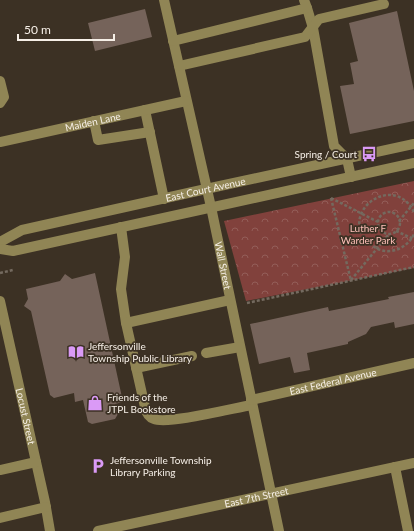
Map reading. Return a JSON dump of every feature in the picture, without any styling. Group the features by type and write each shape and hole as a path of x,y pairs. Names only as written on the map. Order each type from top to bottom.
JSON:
{"street":[{"name":"Wall Street","path":"164,0 211,207 279,531"},
{"path":"173,41 306,4 312,28 334,146 347,159 351,177"},
{"path":"179,66 305,37 319,19 384,4"},
{"path":"0,81 4,97 0,103"},
{"name":"Maiden Lane","path":"0,142 186,100"},
{"path":"145,110 164,199"},
{"path":"94,121 98,140 150,132"},
{"name":"East Court Avenue","path":"0,242 22,230 414,144"},
{"name":"East Court Avenue","path":"0,249 13,251 414,163"},
{"name":"East Federal Avenue","path":"121,227 125,257 120,289 146,412 154,420 169,421 414,363"},
{"path":"126,323 230,300"},
{"name":"Locust Street","path":"0,306 36,462 50,531"},
{"path":"206,353 240,347"},
{"path":"136,368 192,356"},
{"path":"0,470 36,462"},
{"name":"East 7th Street","path":"98,531 414,463"},
{"path":"395,467 408,531"},
{"path":"0,518 46,507"}],"path":[{"path":"414,212 411,206 399,197 391,195 376,197 364,207 361,214 360,228 362,235 371,245 377,249 390,251 403,247 413,239 414,234"},
{"path":"351,281 331,198 378,222"},
{"path":"351,281 389,234 396,231 399,221 414,203"},
{"path":"389,234 381,231 378,219 383,214 390,212 396,215 399,221"},
{"path":"396,231 413,239"},
{"path":"247,303 414,267"},
{"path":"0,273 13,270"}],"green space":[{"name":"Luther F Warder Park","path":"414,181 414,268 246,301 224,221"}],"building":[{"path":"145,9 152,37 95,51 88,23"},
{"path":"397,11 414,91 414,121 350,134 340,86 354,84 350,63 358,61 349,23"},
{"name":"Jeffersonville Township Public Library","path":"95,273 123,402 115,404 118,414 115,419 92,424 88,422 83,400 75,402 74,393 54,398 50,395 31,311 24,306 28,299 26,289 60,281 65,274 72,279"},
{"path":"414,292 414,324 395,328 394,322 371,327 366,334 348,342 348,344 307,353 310,370 294,373 290,357 259,364 250,324 328,307 329,311 389,299 388,297"}],"place":[{"name":"Spring / Court","path":"369,154"},
{"name":"Jeffersonville Township Public Library","path":"76,352"},
{"name":"Friends of the JTPL Bookstore","path":"95,403"},
{"name":"Jeffersonville Township Library Parking","path":"98,466"}]}
